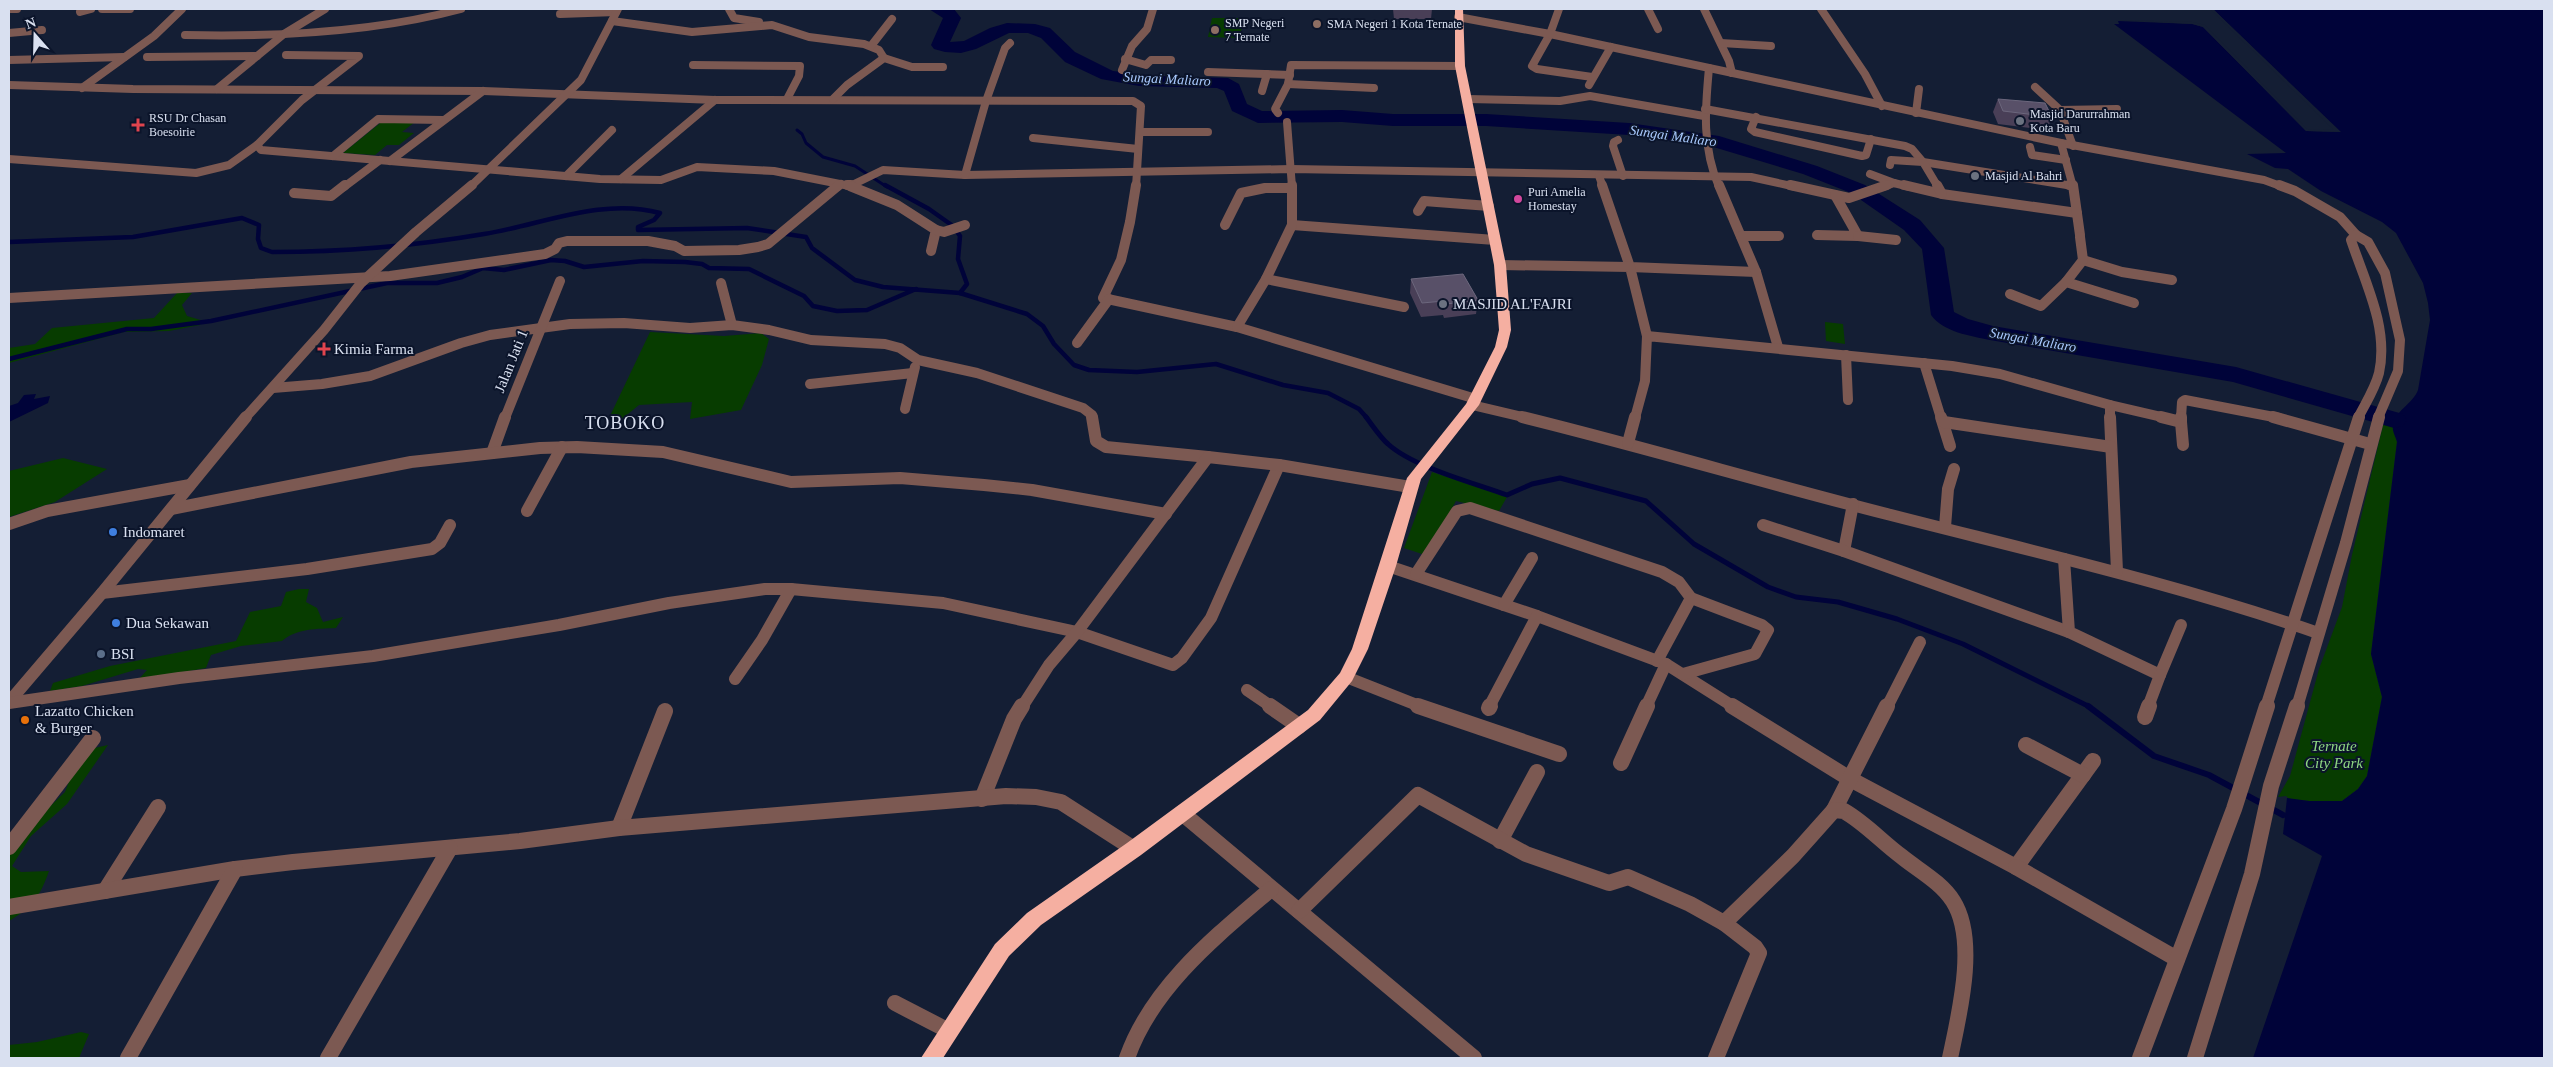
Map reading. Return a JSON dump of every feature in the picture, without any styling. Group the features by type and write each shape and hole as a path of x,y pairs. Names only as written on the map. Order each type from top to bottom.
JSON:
{"highway":[{"path":"931,1058 1002,950 1034,919 1077,887 1134,849 1314,715 1346,677 1360,648 1388,566 1412,482 1474,402 1501,347 1505,330 1500,265 1484,174 1460,66 1458,13"}],"street":[{"path":"9,10 17,9"},
{"path":"80,12 91,9"},
{"path":"102,9 130,9"},
{"path":"82,88 154,36 182,9"},
{"path":"217,89 284,34 325,9"},
{"path":"185,35 242,36 284,34 421,20 462,9"},
{"path":"729,9 734,18 756,20 760,24"},
{"path":"1122,70 1124,59 1147,28 1153,9"},
{"path":"1559,9 1550,34 1532,64 1533,67 1592,78"},
{"path":"1648,9 1658,29"},
{"path":"1704,9 1721,43 1732,73"},
{"path":"1821,9 1866,74 1882,106"},
{"path":"12,699 102,593 238,426 324,330 364,279 489,170 570,93 581,80 596,48 617,11 560,14"},
{"path":"1458,13 2073,146 2264,180 2295,191 2331,211 2340,217 2356,235 2368,242 2385,273 2400,340 2398,371 2374,429 2346,543 2318,633 2309,671 2271,786 2252,874 2195,1058"},
{"path":"871,46 892,19"},
{"path":"612,22 632,22 692,32 731,30 760,24 780,26 809,37 871,46 879,50 884,58"},
{"path":"9,33 42,30"},
{"path":"965,175 986,102 1005,48 1010,43"},
{"path":"1721,43 1772,46"},
{"path":"1584,97 1592,78 1611,47"},
{"path":"9,159 196,173 216,170 229,165 257,145 289,111 315,88 359,55 286,54"},
{"path":"148,57 257,56"},
{"path":"9,60 124,57"},
{"path":"833,99 847,85 884,58 891,58 897,64 906,66 942,67"},
{"path":"1124,59 1146,65 1151,60 1171,60"},
{"path":"1278,113 1275,109 1288,84 1291,65 1298,63 1460,66"},
{"path":"693,65 800,66 799,76 787,99"},
{"path":"1709,68 1704,133 1706,144 1715,177 1756,272 1778,347"},
{"path":"1208,72 1290,75"},
{"path":"1262,91 1266,74"},
{"path":"1288,84 1374,88"},
{"path":"9,85 82,88 483,90 715,100 1133,101 1141,106 1138,173 1132,215 1121,262 1103,297 1237,327 1474,402 1853,504 2117,571 2238,605 2318,633"},
{"path":"1357,96 1358,87"},
{"path":"2035,87 2060,110 2073,146"},
{"path":"1916,113 1919,89"},
{"path":"294,193 331,196 385,161 483,90"},
{"path":"1468,99 1560,101 1584,97 1756,117 1871,139 1909,147 1923,162 1942,194"},
{"path":"621,179 715,100"},
{"path":"2060,110 2117,109"},
{"path":"1756,117 1752,130 1755,132 1862,156 1866,155 1871,139"},
{"path":"332,156 378,119 442,120"},
{"path":"1237,327 1266,279 1292,225 1292,188 1287,122"},
{"path":"566,176 612,130"},
{"path":"1140,132 1208,132"},
{"path":"1033,138 1138,149"},
{"path":"1618,140 1614,142 1613,146 1622,176"},
{"path":"2010,294 2041,306 2066,282 2083,260 2073,186 2062,143"},
{"path":"257,145 261,150 489,170 621,179 662,180 692,168 719,167 774,171 846,185 897,205 936,230 944,232 965,225"},
{"path":"2030,147 2032,155 2066,160"},
{"path":"1890,165 1891,160 1923,162 2073,186"},
{"path":"9,298 364,279 544,254 555,249 563,242 634,240 675,246 684,251 726,251 758,247 768,244 789,226 846,185 877,171 965,175 1291,169 1715,177 1763,179 1848,198 1859,196 1894,183"},
{"path":"1870,174 1894,183 1942,194 2077,213"},
{"path":"1599,176 1630,267 1647,336 1645,381 1628,443"},
{"path":"1225,225 1241,193 1265,188 1292,188"},
{"path":"1835,195 1858,236"},
{"path":"1418,211 1420,203 1424,202 1489,206"},
{"path":"1292,225 1495,240"},
{"path":"931,251 936,230"},
{"path":"1818,235 1858,236 1896,240"},
{"path":"2146,1056 2177,959 2246,775 2357,421 2379,372 2379,337 2366,279 2351,240 2356,235"},
{"path":"1741,236 1779,236"},
{"path":"2083,260 2122,272 2172,280"},
{"path":"1500,265 1630,267 1756,272"},
{"path":"1266,279 1404,307"},
{"name":"Jalan Jati 1","path":"492,453 540,327 560,281"},
{"path":"2066,282 2134,303"},
{"path":"721,283 732,325"},
{"path":"1077,343 1109,299"},
{"path":"273,388 322,384 370,376 470,340 540,327 598,322 650,323 690,328 732,325 762,328 811,340 885,344 900,348 918,360 977,372 1083,408 1092,415 1096,441 1106,448 1208,457 1412,482"},
{"path":"1647,336 1924,362 2000,374 2181,422"},
{"path":"2379,337 2400,340"},
{"path":"1846,355 1848,400"},
{"path":"905,409 918,360"},
{"path":"1924,362 1950,446"},
{"path":"810,384 913,373"},
{"path":"2183,445 2181,422 2182,402 2185,400 2292,421 2370,444"},
{"path":"2110,404 2110,447 2117,571"},
{"path":"1944,422 2110,447"},
{"path":"527,511 562,447"},
{"path":"171,509 411,462 562,447 663,452 791,482 900,478 984,484 1032,490 1166,514"},
{"path":"982,799 1014,719 1049,665 1077,632 1208,457"},
{"path":"12,699 354,659 559,625 730,592 791,589 943,603 1077,632 1172,665 1177,664 1211,618 1279,465"},
{"path":"1945,527 1948,489 1954,469"},
{"path":"9,524 47,511 190,484"},
{"path":"1844,550 1853,504"},
{"path":"1416,574 1457,511 1470,508 1662,572 1679,582 1691,598 1762,625 1768,630 1754,654 1683,674"},
{"path":"102,593 307,569 432,549 440,543 450,525"},
{"path":"1763,525 1844,550 2069,632 2160,675"},
{"path":"1504,605 1532,558"},
{"path":"2064,559 2069,632"},
{"path":"1388,566 1537,616 1661,663 1683,674 1792,746 2016,867 2177,959"},
{"path":"735,679 762,640 791,589"},
{"path":"1621,763 1661,663 1691,598"},
{"path":"1489,708 1537,616"},
{"path":"2145,717 2181,625"},
{"path":"1724,923 1793,856 1834,810 1920,642"},
{"path":"1346,677 1412,704 1559,754"},
{"path":"1247,690 1299,726"},
{"path":"619,828 665,711"},
{"path":"9,847 93,738"},
{"path":"2026,745 2083,775"},
{"path":"2016,867 2093,761"},
{"path":"1500,841 1537,772"},
{"path":"1299,911 1418,795 1526,854 1609,883 1628,876 1690,904 1724,923 1755,948 1759,953 1716,1058"},
{"path":"9,907 234,869 450,848 619,828 982,799 1036,797 1061,802 1134,849"},
{"path":"105,890 158,807"},
{"path":"1834,810 1844,811 1851,815 1940,886 1958,908 1965,944 1957,1025 1950,1058"},
{"path":"1182,813 1474,1058"},
{"path":"328,1058 450,848"},
{"path":"128,1058 234,869"},
{"path":"1127,1058 1134,1036 1168,988 1214,938 1271,889"},
{"path":"895,1003 949,1031"}],"green space":[{"path":"1212,18 1243,18 1240,38 1208,37"},
{"path":"384,120 415,122 402,132 414,133 399,145 387,145 375,155 343,153"},
{"path":"177,293 192,293 182,305 187,316 204,321 200,325 169,331 124,332 9,363 9,348 35,344 52,328 154,318"},
{"path":"1825,322 1843,324 1845,344 1826,341"},
{"path":"650,332 724,336 761,333 769,339 762,365 741,410 690,419 692,402 639,405 623,418 609,418"},
{"name":"Ternate City Park","path":"2393,422 2397,442 2371,654 2382,697 2367,776 2358,789 2342,801 2309,801 2289,799 2286,796 2278,797 2290,776 2319,669 2342,607 2352,555 2383,425"},
{"path":"63,458 107,469 55,502 9,517 9,471"},
{"path":"1432,472 1507,497 1499,511 1456,501 1425,555 1404,548"},
{"path":"309,589 306,602 317,608 323,622 343,617 336,628 301,631 282,641 241,646 211,655 206,668 138,680 147,670 138,669 82,686 50,691 53,683 110,666 236,641 250,612 281,606 286,592"},
{"path":"108,745 67,804 31,836 12,866 21,872 49,871 34,901 24,911 9,921 9,851 35,821 65,792 79,755 90,749"},
{"path":"81,1032 89,1034 79,1058 9,1058 9,1045 37,1042"}],"shaded area":[{"path":"2213,9 2544,9 2544,1058 2253,1058 2322,856 2283,834 2287,798 2309,801 2342,801 2358,789 2367,776 2382,697 2371,654 2397,442 2393,426 2396,416 2412,400 2418,390 2430,320 2423,283 2396,233 2382,222 2321,191 2288,169 2275,168 2247,154 2286,153 2114,24 2119,24 2118,21 2193,24 2203,27 2306,131 2340,132"},
{"path":"36,394 34,399 50,396 48,403 9,422 9,406 18,403 24,395"}],"pier":[{"path":"2210,9 2213,9 2341,132 2306,131 2203,27 2192,24 2116,20 2193,22 2205,25 2307,129 2334,130"}],"building":[{"path":"1998,99 2045,103 2052,117 2003,111"},
{"path":"1463,274 1478,300 1446,304 1444,301 1422,303 1411,279"}],"waterway":[{"name":"Sungai Maliaro","path":"938,9 946,10 952,18 940,45 961,48 1007,28 1035,29 1048,34 1072,58 1107,75 1139,81 1221,82 1232,88 1239,107 1258,117 1342,116 1393,120 1486,120 1629,129 1712,140 1810,170 1858,189 1912,225 1933,248 1943,315 1959,324 1990,333 2236,375 2394,420"},
{"path":"797,130 802,134 806,143 823,157 855,166 887,187"},
{"path":"885,185 929,209 953,226 960,236 958,259 967,284 960,293"},
{"path":"9,242 133,237 242,218 259,225 258,239 261,248 272,252 325,251 431,242 506,230 594,210 638,209 660,213 654,220 638,227 638,230 747,228 806,237 812,248 855,280 883,287 915,289"},
{"path":"9,359 127,329 151,329 211,321 387,283 437,283 462,277 483,268 504,270 551,260 565,261 584,267 643,261 685,262 702,264 709,268 749,269 804,296 813,306 837,311 867,310 915,289"},
{"path":"915,289 960,293"},
{"path":"960,293 1027,314 1043,326 1054,344 1074,365 1089,370 1137,372 1216,364 1283,385 1328,393 1359,409 1367,418"},
{"path":"1366,417 1388,444 1413,460 1445,474 1507,495 1532,484 1560,478 1646,501 1694,544 1768,587 1796,597 1838,602 1897,619 1963,644 2088,706"},
{"path":"2088,706 2154,756 2209,775 2283,815"}],"place":[{"name":"SMA Negeri 1 Kota Ternate","path":"1317,24"},
{"name":"SMP Negeri 7 Ternate","path":"1215,30"},
{"name":"Masjid Darurrahman Kota Baru","path":"2020,121"},
{"name":"RSU Dr Chasan Boesoirie","path":"138,125"},
{"name":"Masjid Al Bahri","path":"1975,176"},
{"name":"Puri Amelia Homestay","path":"1518,199"},
{"name":"MASJID AL'FAJRI","path":"1443,304"},
{"name":"Kimia Farma","path":"324,349"},
{"name":"Indomaret","path":"113,532"},
{"name":"Dua Sekawan","path":"116,623"},
{"name":"BSI","path":"101,654"},
{"name":"Lazatto Chicken & Burger","path":"25,720"}],"district":[{"name":"TOBOKO","path":"625,423"}]}
